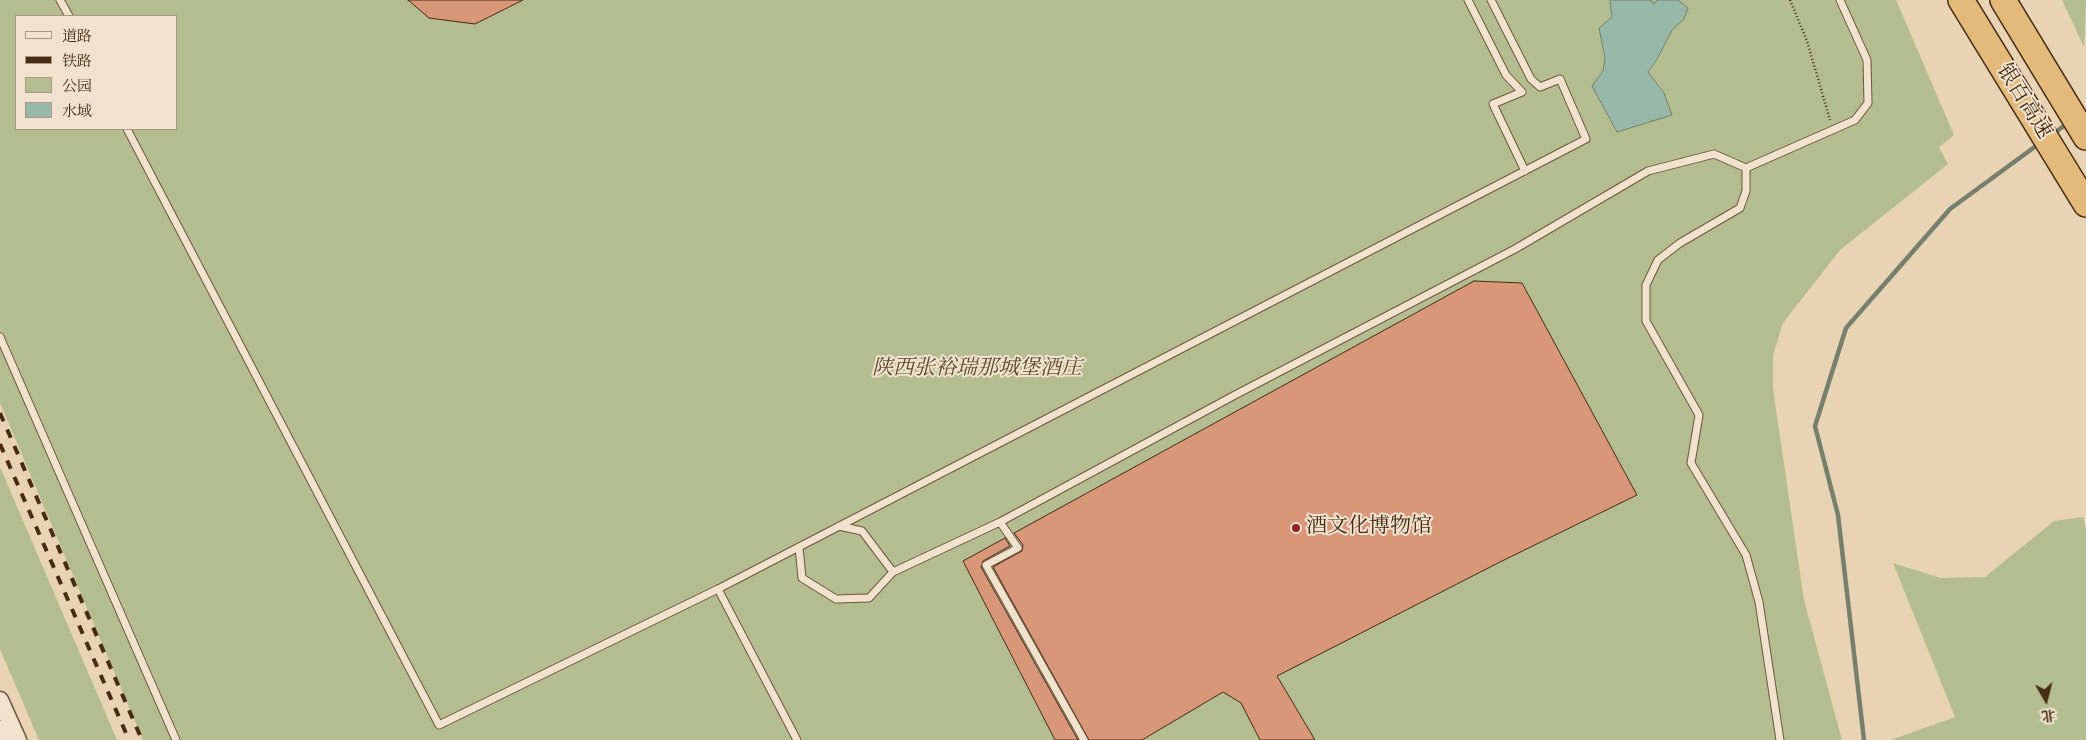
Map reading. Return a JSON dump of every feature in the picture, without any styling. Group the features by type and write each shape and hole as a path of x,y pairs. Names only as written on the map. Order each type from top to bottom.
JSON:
{"highway":[{"name":"银百高速","path":"1961,0 2086,204"},
{"name":"银百高速","path":"2003,0 2086,136"}],"street":[{"path":"0,700 18,740"},
{"path":"0,729 5,740"}],"lane":[{"path":"60,0 68,15"},
{"path":"1468,0 1506,74 1522,92 1493,104 1525,171"},
{"path":"128,130 439,726 718,589 1586,139 1560,79 1540,87 1531,79 1491,0"},
{"path":"798,547 802,578 836,599 869,598 893,572 1000,522 1235,395 1515,249 1648,171 1714,154 1746,168 1855,120 1868,103 1866,60 1840,0"},
{"path":"1746,168 1746,191 1740,208 1680,243 1658,260 1646,285 1646,321 1699,415 1691,463 1746,556 1759,602 1780,740"},
{"path":"0,337 176,740"},
{"path":"1000,522 1018,548 986,565 1084,740"},
{"path":"839,526 862,531 893,572"},
{"path":"718,589 797,740"}],"path":[{"path":"1790,0 1807,41 1833,129"}],"green space":[{"name":"陕西张裕瑞那城堡酒庄","path":"0,0 1896,0 1954,135 1939,147 1948,164 1840,250 1783,323 1773,355 1773,389 1804,600 1842,740 143,740 0,403"},
{"path":"2062,0 2086,0 2084,47"},
{"path":"0,467 117,740 39,740 0,649"},
{"path":"2083,517 2086,529 2086,740 1891,740 1955,717 1893,563 1941,578 1985,577 2054,521"}],"water":[{"path":"1610,0 1651,0 1654,4 1657,0 1678,0 1688,8 1684,19 1672,30 1648,72 1664,93 1672,115 1617,132 1592,86 1603,71 1605,58 1599,28 1612,17"}],"building":[{"path":"408,0 523,0 475,24 429,18"},
{"name":"酒文化博物馆","path":"1474,281 1522,283 1637,495 1500,562 1277,676 1315,740 1260,740 1241,703 1223,692 1142,740 1089,740 993,567 1022,551 1023,545 1014,533"},
{"path":"1005,538 1010,546 983,561 981,567 1078,740 1055,740 963,561"}],"waterway":[{"path":"2053,134 2069,122"},
{"path":"1864,740 1838,515 1815,426 1846,328 1950,209 2040,143"}],"railway":[{"path":"0,413 142,740"},
{"path":"0,444 129,740"}],"place":[{"name":"酒文化博物馆","path":"1296,528"}]}
